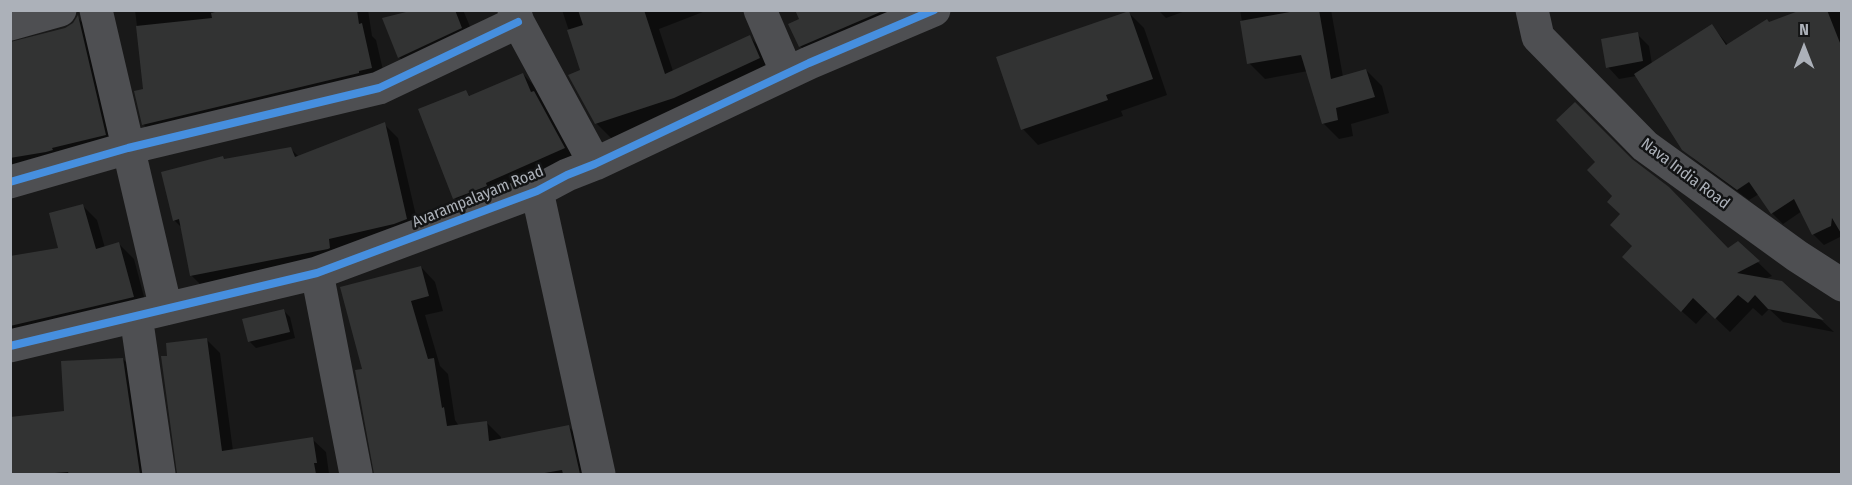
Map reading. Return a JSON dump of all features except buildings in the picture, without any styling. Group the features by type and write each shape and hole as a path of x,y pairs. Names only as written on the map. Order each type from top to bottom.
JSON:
{"street":[{"path":"10,24 60,10"},
{"path":"96,10 128,148 151,312 159,474"},
{"path":"760,10 787,73"},
{"name":"Avarampalayam Road","path":"10,346 317,273 537,191 787,73 934,10"},
{"name":"Nava India Road","path":"1532,10 1538,37 1645,146 1797,256 1842,285"},
{"path":"10,182 128,148 379,88 516,16 595,164"},
{"path":"537,191 598,474"},
{"path":"317,273 356,474"}],"cycle path":[{"path":"10,346 317,273 537,191 809,63 934,10"},
{"path":"10,182 128,148 379,88 518,22"}]}
